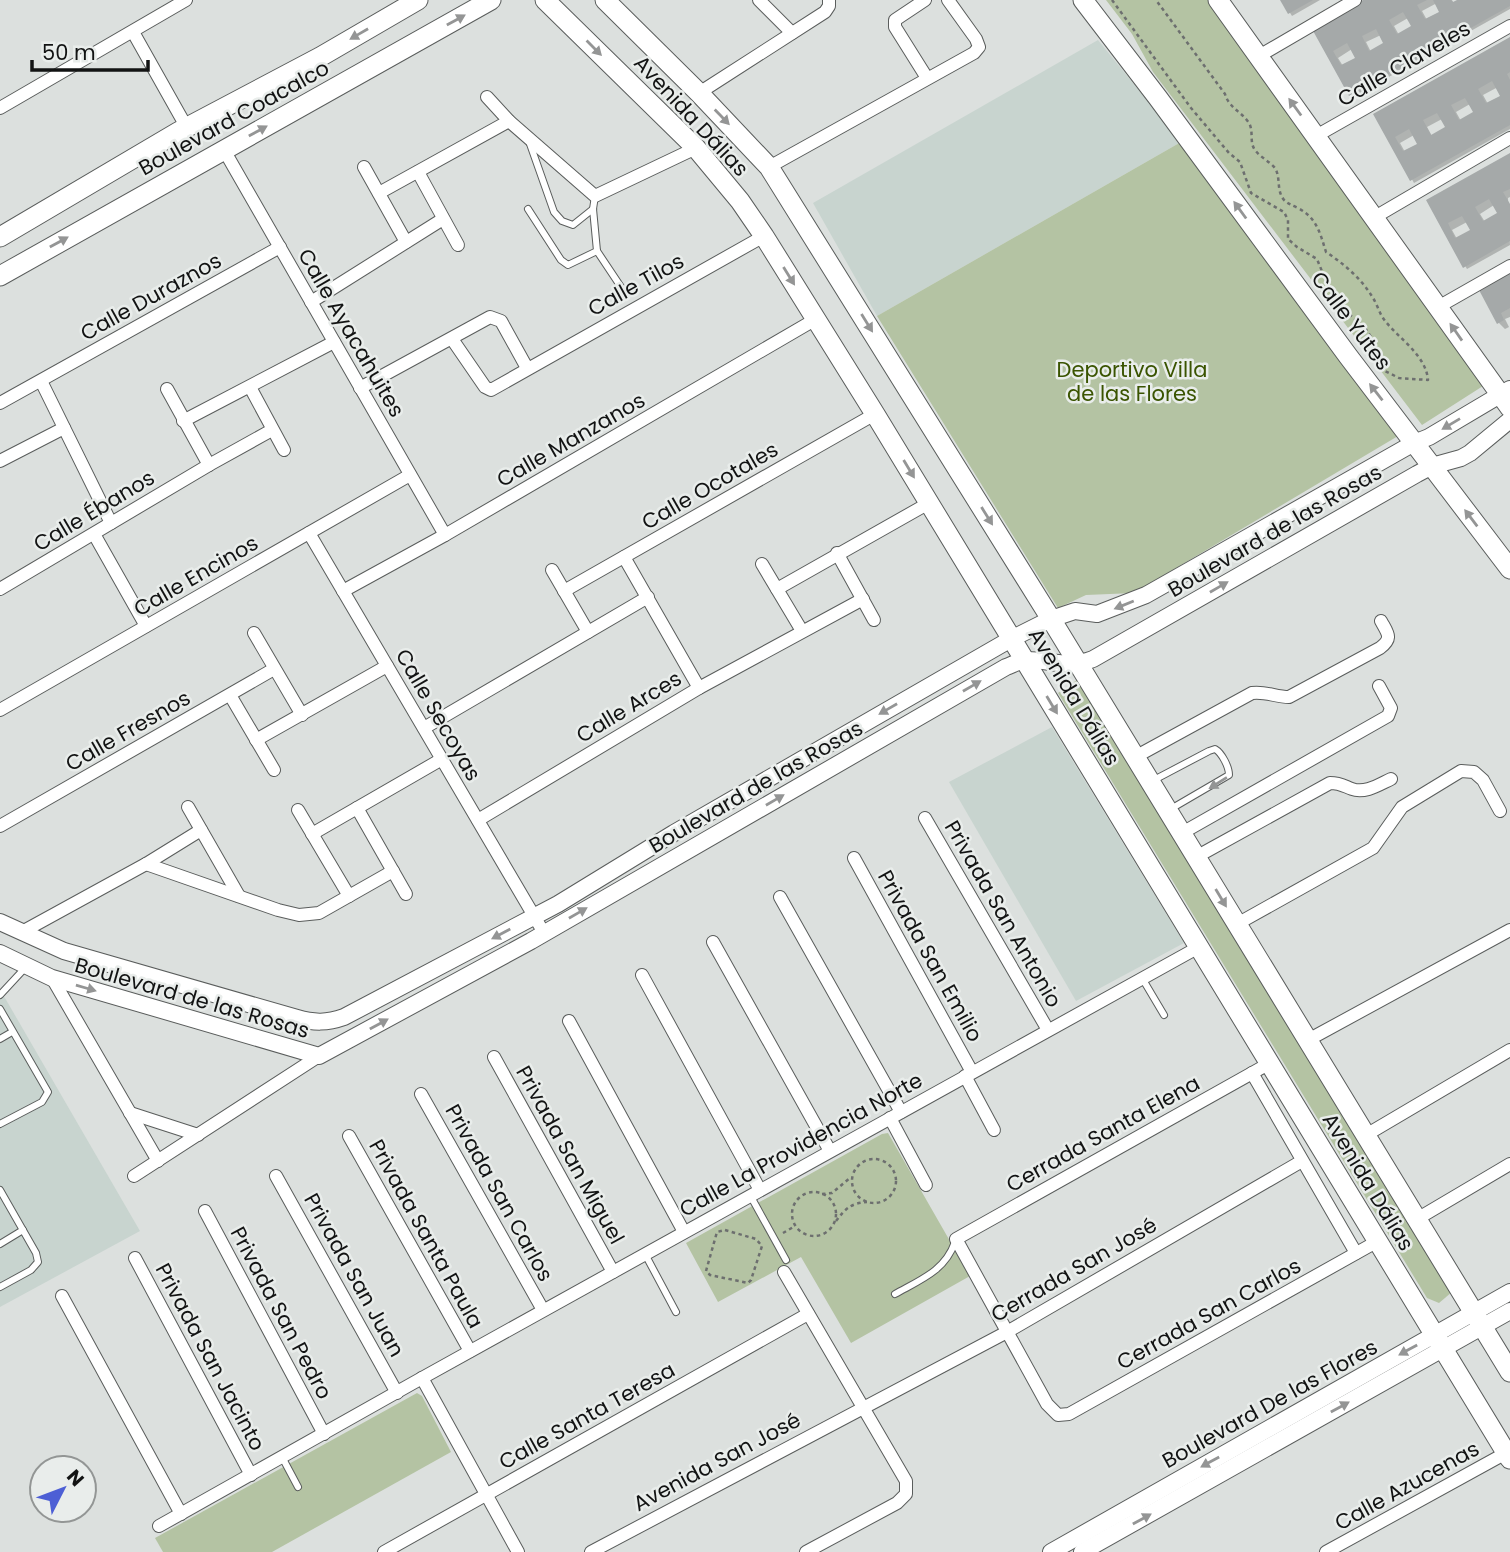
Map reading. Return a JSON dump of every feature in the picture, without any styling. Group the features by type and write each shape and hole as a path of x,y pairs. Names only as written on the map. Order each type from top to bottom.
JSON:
{"main road":[{"name":"Boulevard Coacalco","path":"0,237 187,128 320,57 418,0"},
{"name":"Boulevard Coacalco","path":"0,276 491,0"},
{"name":"Avenida Dálias","path":"545,0 696,148 740,201 764,236 1508,1456"},
{"name":"Avenida Dálias","path":"605,0 769,167 1051,619 1510,1372"},
{"name":"Calle Yutes","path":"1083,0 1510,569"},
{"name":"Calle Yutes","path":"1100,0 1119,25 1158,98"},
{"path":"1219,0 1438,307 1507,397"}],"street":[{"path":"0,108 186,0"},
{"path":"758,0 792,33"},
{"path":"699,93 825,12 829,0"},
{"path":"925,0 895,20 895,27 927,79"},
{"path":"769,167 974,53 979,47 976,39 948,0"},
{"path":"1259,57 1355,0"},
{"name":"Calle Claveles","path":"1316,136 1510,26"},
{"path":"133,32 187,128"},
{"path":"487,97 594,202 696,148"},
{"path":"379,193 509,121"},
{"path":"1375,217 1510,138"},
{"name":"Calle Ayacahuites","path":"224,150 445,535"},
{"path":"364,167 406,242"},
{"path":"418,172 457,245"},
{"path":"311,302 443,219"},
{"name":"Calle Tilos","path":"452,339 485,387 491,390 764,236"},
{"name":"Calle Duraznos","path":"0,403 279,247"},
{"path":"1438,307 1510,266"},
{"path":"360,388 490,317 501,321 527,368"},
{"name":"Calle Manzanos","path":"343,591 445,535 816,319"},
{"path":"183,421 334,342"},
{"path":"41,381 111,523"},
{"path":"250,387 284,450"},
{"path":"167,389 209,465"},
{"name":"Boulevard de las Rosas","path":"0,922 64,951 312,1022 328,1022 344,1017 558,904 674,833 1011,639 1074,611 1097,614 1146,595 1414,443 1507,397"},
{"name":"Calle Ocotales","path":"565,590 875,414"},
{"name":"Boulevard de las Rosas","path":"0,953 52,978 319,1056 544,933 1006,667 1024,660 1079,665 1093,659 1432,466 1470,453 1510,420"},
{"path":"0,461 64,428"},
{"name":"Calle Ébanos","path":"0,589 272,430"},
{"name":"Calle Encinos","path":"0,710 411,475"},
{"path":"777,589 929,503"},
{"name":"Calle Secoyas","path":"309,533 544,933"},
{"path":"94,534 146,626"},
{"path":"837,554 874,620"},
{"path":"624,557 699,688"},
{"path":"762,564 802,631"},
{"path":"552,570 588,632"},
{"path":"424,728 648,597"},
{"name":"Calle Arces","path":"478,820 699,688 863,600"},
{"path":"1135,757 1252,693 1289,697 1380,648 1388,642 1389,637 1381,621"},
{"path":"254,633 302,715"},
{"path":"256,740 387,666"},
{"name":"Calle Fresnos","path":"0,826 274,669"},
{"path":"1182,833 1388,716 1391,708 1380,686"},
{"path":"230,695 274,770"},
{"path":"312,834 442,759"},
{"path":"1237,924 1373,848 1402,807 1461,771 1474,772 1483,780 1500,811"},
{"path":"1196,857 1330,783 1343,783 1354,790 1363,791 1391,779"},
{"path":"188,807 239,896"},
{"path":"357,808 406,894"},
{"path":"298,810 349,896"},
{"name":"Privada San Antonio","path":"925,818 1048,1030"},
{"path":"22,932 146,864 201,830"},
{"name":"Privada San Emilio","path":"854,858 969,1074 994,1130"},
{"path":"146,864 299,915 318,913 393,871"},
{"path":"780,897 895,1115 926,1185"},
{"path":"1308,1040 1510,930"},
{"path":"713,942 830,1151"},
{"name":"Calle La Providencia Norte","path":"159,1526 1199,947"},
{"path":"642,975 755,1193"},
{"path":"52,978 158,1161"},
{"path":"569,1021 684,1232"},
{"path":"1366,1135 1510,1050"},
{"path":"134,1176 319,1056"},
{"name":"Privada San Miguel","path":"494,1057 613,1272"},
{"name":"Cerrada Santa Elena","path":"956,1239 1270,1063"},
{"path":"1252,1073 1356,1253"},
{"name":"Privada San Carlos","path":"421,1094 543,1310"},
{"path":"130,1113 198,1135"},
{"name":"Privada Santa Paula","path":"349,1136 470,1351"},
{"name":"Cerrada San José","path":"862,1407 1007,1332 1302,1161"},
{"path":"1417,1219 1510,1164"},
{"name":"Privada San Juan","path":"276,1176 397,1393"},
{"name":"Privada San Pedro","path":"205,1211 324,1434"},
{"path":"956,1239 1007,1332"},
{"name":"Cerrada San Carlos","path":"1007,1332 1047,1404 1059,1415 1069,1414 1378,1241"},
{"name":"Privada San Jacinto","path":"135,1258 251,1475"},
{"path":"785,1266 808,1314 906,1481 906,1494 897,1503 806,1552"},
{"name":"Boulevard De las Flores","path":"1051,1552 1478,1320 1510,1292"},
{"path":"62,1296 181,1514"},
{"name":"Boulevard De las Flores","path":"1478,1320 1510,1311"},
{"name":"Calle Santa Teresa","path":"384,1552 808,1314"},
{"name":"Boulevard De las Flores","path":"1082,1552 1439,1342"},
{"path":"422,1378 518,1552"},
{"name":"Avenida San José","path":"591,1552 862,1407"},
{"name":"Calle Azucenas","path":"1325,1552 1508,1456"}],"lane":[{"path":"527,135 554,212 562,221 573,225 594,202"},
{"path":"594,202 597,251 621,287"},
{"path":"528,209 561,260 568,265 597,251"},
{"path":"1150,782 1209,751 1219,751 1229,775 1168,811"},
{"path":"0,995 27,966"},
{"path":"1142,978 1164,1014"},
{"path":"0,1009 48,1093 42,1102 0,1124"},
{"path":"0,1039 12,1032"},
{"path":"0,1190 38,1262 0,1287"},
{"path":"755,1193 785,1266"},
{"path":"0,1244 23,1230"},
{"path":"895,1294 936,1272 951,1252 956,1239"},
{"path":"645,1254 676,1312"},
{"path":"282,1457 298,1487"}],"path":[{"path":"1112,0 1191,108 1240,162 1251,193 1284,212 1288,220 1288,239 1317,259 1330,291 1369,334 1383,370 1399,378 1428,380 1418,357 1384,319 1372,296 1357,277 1326,252 1321,232 1315,222 1307,213 1283,199 1274,167 1254,149 1248,123 1229,104 1225,94 1156,0"},
{"path":"1317,259 1326,252"},
{"path":"876,1158 890,1164 896,1177 894,1191 884,1200 847,1207 823,1234 803,1234 794,1223 792,1208 808,1193 822,1194 832,1193 862,1162 876,1158"},
{"path":"853,1174 854,1189 858,1195 870,1202"},
{"path":"822,1194 833,1204 836,1218 833,1225"},
{"path":"725,1230 756,1239 762,1246 748,1283 710,1275 706,1271 706,1265 718,1231 725,1230"}],"shaded area":[{"path":"1098,40 1181,142 877,316 813,203"},
{"path":"1052,727 1184,943 1076,1001 949,782"},
{"path":"0,993 140,1231 0,1307"}],"green space":[{"path":"1106,0 1209,0 1483,386 1422,425 1153,72 1132,34"},
{"name":"Deportivo Villa de las Flores","path":"1181,142 1398,436 1134,593 1086,595 1058,608 877,316"},
{"path":"1077,680 1452,1292 1439,1303 1427,1298 1058,693"},
{"path":"888,1133 970,1276 851,1343 801,1257 718,1302 686,1243"},
{"path":"417,1393 422,1396 451,1452 272,1552 163,1552 155,1538"}],"building":[{"path":"1280,0 1313,0 1288,14"},
{"path":"1363,0 1427,0 1417,5 1425,19 1439,12 1433,0 1510,0 1510,6 1349,96 1312,29","holes":["1403,12 1411,26 1397,34 1389,20","1376,29 1383,43 1369,51 1362,36","1347,43 1355,58 1341,65 1333,51"]},
{"path":"1510,37 1510,72 1507,74 1510,80 1510,125 1410,181 1373,114","holes":["1492,81 1500,96 1486,103 1478,89","1465,98 1473,112 1459,120 1451,105","1437,113 1445,127 1431,135 1423,120","1409,129 1417,144 1403,151 1395,137"]},
{"path":"1510,153 1510,189 1503,192 1510,204 1510,241 1463,268 1426,200","holes":["1489,199 1497,213 1483,221 1475,207","1462,216 1470,230 1455,238 1448,223"]},
{"path":"1510,272 1510,308 1501,313 1504,320 1497,324 1479,290"}]}
